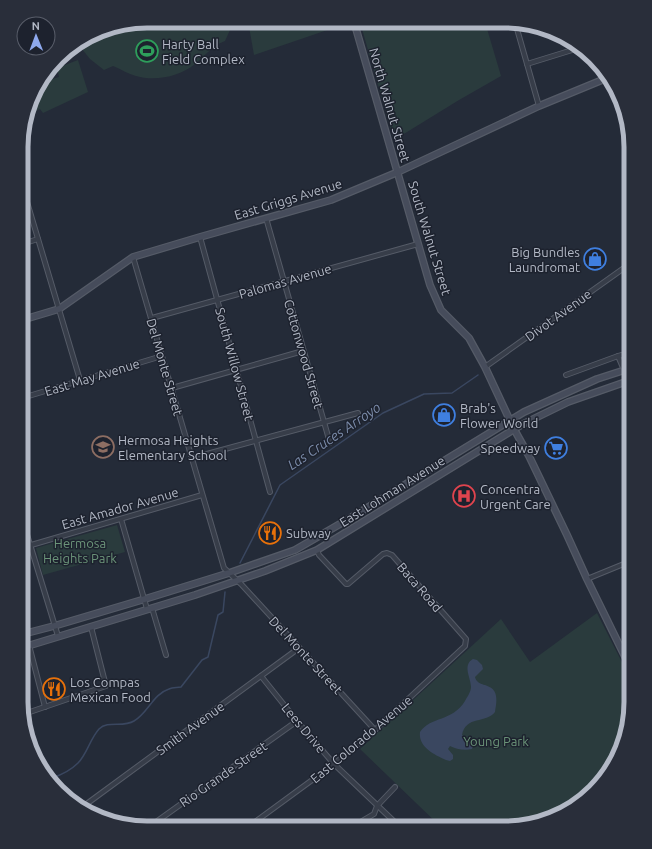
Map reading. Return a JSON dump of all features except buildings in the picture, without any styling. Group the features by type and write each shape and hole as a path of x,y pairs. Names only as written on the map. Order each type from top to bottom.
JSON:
{"main road":[{"name":"North Walnut Street","path":"356,28 398,172"},
{"name":"East Griggs Avenue","path":"28,318 59,309 133,257 331,200 398,172 539,106 603,80"},
{"name":"South Walnut Street","path":"398,172 430,285 441,310 469,338 485,367 624,655"},
{"name":"East Lohman Avenue","path":"54,626 229,573 294,550 352,518 510,420 536,406 597,379 624,370"},
{"name":"East Lohman Avenue","path":"29,645 195,595 266,571 317,550 514,429 568,402 624,383"},
{"path":"564,394 568,402"},
{"path":"28,633 54,626"}],"street":[{"path":"517,29 539,106"},
{"path":"527,64 571,49"},
{"path":"28,205 80,380"},
{"name":"Cottonwood Street","path":"266,218 330,443"},
{"name":"South Willow Street","path":"200,237 270,492"},
{"path":"28,242 38,239"},
{"name":"Palomas Avenue","path":"152,318 418,244"},
{"name":"Del Monte Street","path":"133,257 224,568 236,581 241,584 375,730"},
{"name":"Divot Avenue","path":"485,367 624,268"},
{"path":"172,388 303,351"},
{"path":"566,375 624,354"},
{"name":"East May Avenue","path":"28,396 162,356"},
{"path":"618,356 624,370"},
{"path":"192,458 323,421 358,413"},
{"name":"East Amador Avenue","path":"28,547 202,495"},
{"path":"121,519 145,599 166,655"},
{"path":"28,537 58,636"},
{"name":"Baca Road","path":"317,550 346,584 348,584 383,554 387,553 392,555 466,639 466,642"},
{"path":"587,579 624,564"},
{"path":"28,713 106,686 91,627"},
{"name":"East Colorado Avenue","path":"258,820 334,764 375,730 465,646 466,642"},
{"path":"29,645 45,707"},
{"name":"Smith Avenue","path":"86,804 299,648"},
{"name":"Lees Drive","path":"261,676 334,764 394,821"},
{"name":"Rio Grande Street","path":"157,821 297,721"},
{"path":"362,821 374,814 378,806 395,787"}],"green space":[{"name":"Harty Ball Field Complex","path":"139,28 231,28 225,41 213,48 189,68 167,77 144,78 130,74 113,66 104,70 90,59 81,48 94,40 124,30"},
{"path":"249,28 333,28 254,55"},
{"path":"362,28 487,28 501,76 394,140"},
{"path":"78,60 88,92 43,113 40,109 33,112 48,81 59,77 57,70 60,67"},
{"name":"Hermosa Heights Park","path":"117,525 125,552 43,575 36,548"},
{"name":"Young Park","path":"597,613 624,666 624,710 622,725 612,755 604,768 583,791 558,809 543,815 520,820 435,821 360,749 501,619 530,662"}],"water":[{"path":"473,659 477,660 482,665 483,669 475,677 477,681 493,689 496,694 497,701 495,712 487,718 472,722 464,729 462,735 472,743 472,749 466,750 450,746 448,749 453,755 453,759 450,761 437,756 428,750 422,742 420,732 430,723 448,716 460,708 470,693 471,683 468,665"}],"waterway":[{"name":"Las Cruces Arroyo","path":"240,563 280,485 383,413 424,394 452,393 478,375"},
{"name":"Las Cruces Arroyo","path":"55,777 66,772 78,763 93,737 103,726 130,723 139,718 163,691 181,687 202,660 208,657 218,615 223,612 225,592"}],"place":[{"name":"Harty Ball Field Complex","path":"147,51"},
{"name":"Big Bundles Laundromat","path":"595,259"},
{"name":"Brab's Flower World","path":"444,415"},
{"name":"Hermosa Heights Elementary School","path":"103,447"},
{"name":"Speedway","path":"556,448"},
{"name":"Concentra Urgent Care","path":"464,496"},
{"name":"Subway","path":"270,533"},
{"name":"Los Compas Mexican Food","path":"54,689"}]}
